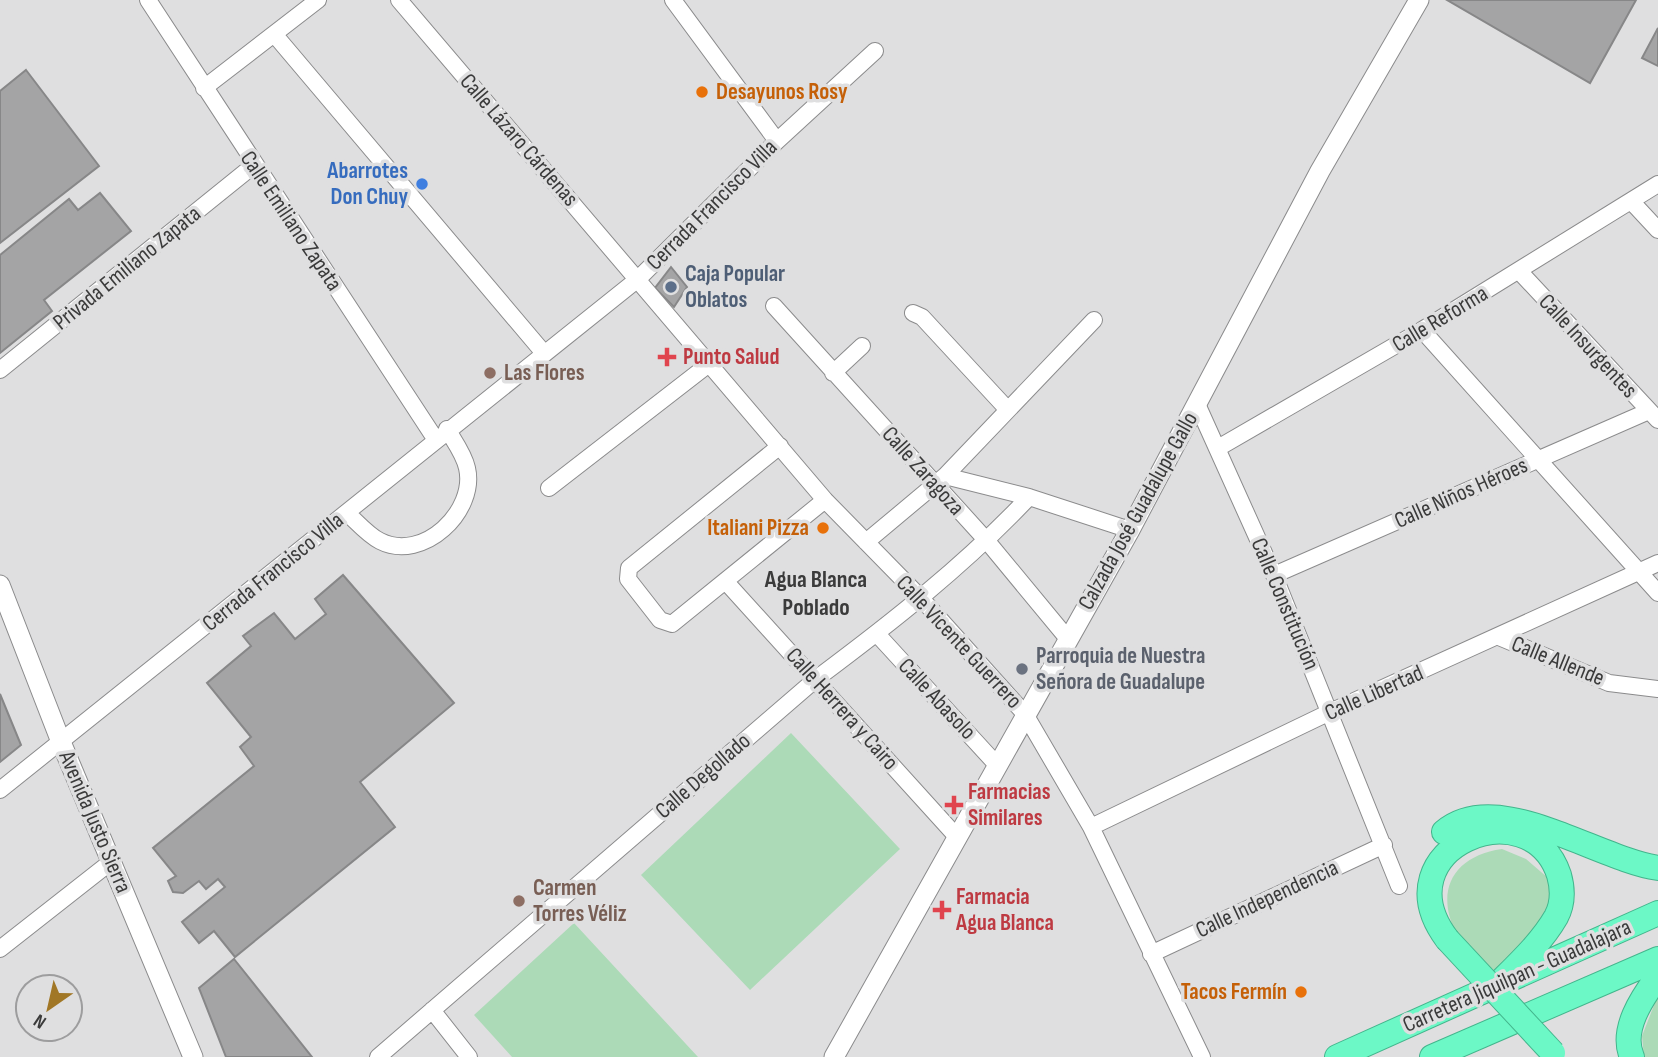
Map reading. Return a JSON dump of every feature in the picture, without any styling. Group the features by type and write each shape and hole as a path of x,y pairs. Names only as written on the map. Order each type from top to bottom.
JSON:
{"highway":[{"path":"1549,1056 1421,923 1415,902 1414,884 1430,846 1447,829 1466,820 1488,816 1510,818 1630,862 1658,868"},
{"path":"1443,943 1433,913 1431,881 1443,856 1457,842 1486,832 1510,833 1548,855 1563,889 1557,915 1533,947 1496,986"},
{"name":"Carretera Jiquilpan - Guadalajara","path":"1337,1057 1658,913"},
{"name":"Carretera Jiquilpan - Guadalajara","path":"1432,1057 1658,958"},
{"path":"1632,1057 1628,1049 1632,1021 1658,976"}],"street":[{"name":"Calle Emiliano Zapata","path":"148,0 254,165 468,470 464,495 456,513 443,532 418,545 402,546 381,542 347,513"},
{"path":"204,88 318,0"},
{"name":"Calle Lázaro Cárdenas","path":"399,0 638,279"},
{"path":"673,0 777,141"},
{"name":"Calzada José Guadalupe Gallo","path":"834,1057 1130,530 1320,171 1419,0"},
{"path":"274,34 543,352"},
{"name":"Cerrada Francisco Villa","path":"0,790 347,513 543,352 638,279 777,141 875,51"},
{"name":"Privada Emiliano Zapata","path":"0,370 254,165"},
{"name":"Calle Reforma","path":"1218,448 1422,330 1658,184"},
{"path":"1631,201 1658,230"},
{"name":"Calle Insurgentes","path":"1519,271 1653,416"},
{"name":"Calle Vicente Guerrero","path":"638,279 825,500 920,597 1025,713 1091,827 1202,1057"},
{"name":"Calle Zaragoza","path":"774,306 833,373 940,480 1068,639"},
{"path":"913,313 922,317 1008,410"},
{"path":"866,542 940,480 1094,320"},
{"path":"1422,330 1658,593"},
{"path":"833,373 862,346"},
{"path":"549,488 709,364"},
{"name":"Calle Constitución","path":"1196,404 1274,575 1399,886"},
{"name":"Calle Niños Héroes","path":"1274,575 1536,460 1653,416"},
{"path":"780,446 626,573 667,625 727,583 825,500"},
{"path":"940,480 1029,497 1130,530"},
{"name":"Calle Degollado","path":"378,1057 816,679 877,634 987,541 1029,497"},
{"name":"Calle Libertad","path":"1091,827 1330,712 1658,563"},
{"name":"Calle Herrera y Cairo","path":"727,583 957,837"},
{"name":"Avenida Justo Sierra","path":"0,585 61,741 193,1057"},
{"name":"Calle Abasolo","path":"877,634 997,765"},
{"name":"Calle Allende","path":"1499,637 1609,683 1658,689"},
{"name":"Calle Independencia","path":"1151,954 1384,845"},
{"path":"0,949 112,861"},
{"path":"432,1010 469,1057"}],"green space":[{"path":"791,733 900,849 750,990 641,875"},
{"path":"1502,849 1526,859 1555,884 1553,912 1495,982 1460,941 1450,919 1447,904 1448,890 1460,868 1471,859"},
{"path":"574,923 698,1057 512,1057 474,1015"},
{"path":"1658,995 1658,1057 1644,1057 1642,1036"}],"building":[{"path":"1447,0 1636,0 1590,83"},
{"path":"1658,28 1658,66 1642,58"},
{"path":"26,70 99,166 0,243 0,91"},
{"path":"100,193 131,231 44,300 52,311 0,353 0,255 69,199 78,210"},
{"name":"Caja Popular Oblatos","path":"671,267 687,287 674,307 655,288"},
{"path":"343,575 454,703 360,782 395,827 235,957 214,931 199,943 182,922 225,887 218,879 206,889 199,881 183,893 173,892 168,881 176,876 153,848 254,766 240,747 251,737 207,683 251,646 243,636 274,613 295,639 326,614 315,599"},
{"path":"0,694 21,745 0,762"},
{"path":"234,959 312,1057 226,1057 199,988"}],"place":[{"name":"Desayunos Rosy","path":"702,92"},
{"name":"Abarrotes Don Chuy","path":"422,184"},
{"name":"Caja Popular Oblatos","path":"671,287"},
{"name":"Punto Salud","path":"667,357"},
{"name":"Las Flores","path":"490,373"},
{"name":"Italiani Pizza","path":"823,528"},
{"name":"Parroquia de Nuestra Señora de Guadalupe","path":"1022,669"},
{"name":"Farmacias Similares","path":"954,805"},
{"name":"Carmen Torres Véliz","path":"519,901"},
{"name":"Farmacia Agua Blanca","path":"942,910"},
{"name":"Tacos Fermín","path":"1301,992"}],"district":[{"name":"Agua Blanca Poblado","path":"816,593"}]}
